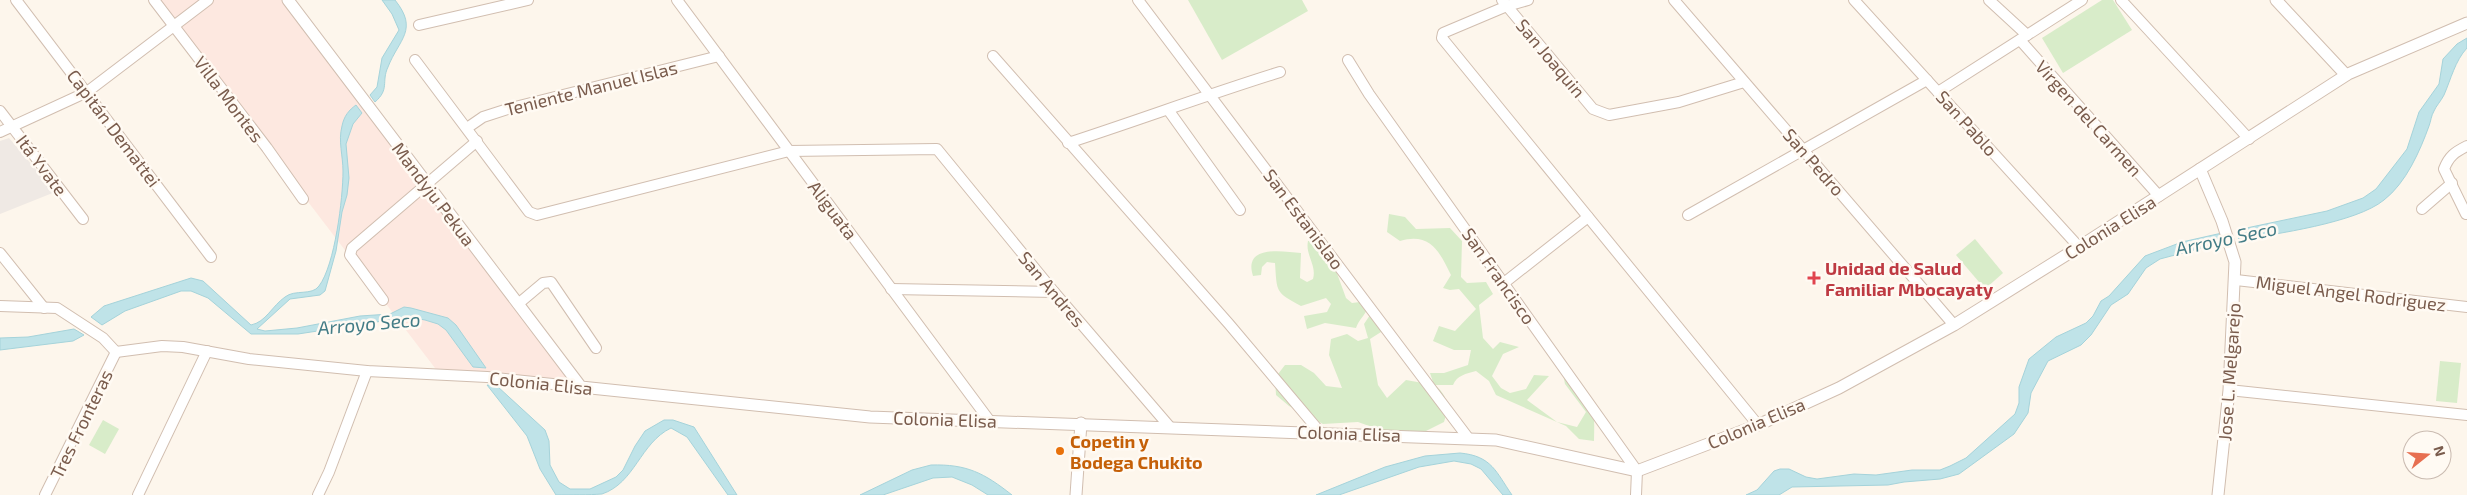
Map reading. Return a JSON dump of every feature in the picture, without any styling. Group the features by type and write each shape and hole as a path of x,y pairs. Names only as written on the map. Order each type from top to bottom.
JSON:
{"street":[{"name":"Capitán Demattei","path":"16,0 211,257"},
{"name":"Villa Montes","path":"154,0 267,148 302,199"},
{"path":"0,132 86,92 208,0"},
{"name":"Mandyju Pekua","path":"288,0 581,387"},
{"path":"419,25 528,0"},
{"name":"Aliguata","path":"677,0 989,420"},
{"name":"San Estanislao","path":"1138,0 1469,439"},
{"path":"1528,0 1504,3 1443,33 1442,38 1758,425"},
{"name":"San Pedro","path":"1674,0 1954,325"},
{"name":"San Pablo","path":"1854,0 2079,247"},
{"name":"Virgen del Carmen","path":"1989,0 2024,37 2159,196"},
{"path":"1938,92 2082,0"},
{"path":"2121,0 2249,139"},
{"path":"2276,0 2346,75"},
{"name":"San Joaquin","path":"1504,3 1593,109 1602,114 1609,115 1679,102 1744,82"},
{"name":"Colonia Elisa","path":"116,352 162,346 207,351 250,359 367,371 487,377 870,417 1169,426 1496,440 1637,471 1758,425 1839,388 1954,325 2249,139 2346,75 2467,23"},
{"name":"Teniente Manuel Islas","path":"467,128 483,117 511,108 719,56"},
{"path":"993,56 1229,324 1320,432"},
{"path":"415,60 529,212 537,215 789,151"},
{"name":"San Francisco","path":"1348,60 1375,102 1637,471"},
{"path":"1068,143 1169,111 1210,94 1280,72"},
{"path":"1688,215 1927,80"},
{"name":"Itá Yvate","path":"0,111 83,219"},
{"path":"1169,111 1240,210"},
{"path":"383,300 350,255 350,251 477,142"},
{"path":"2466,214 2444,169 2448,159 2454,152 2467,146"},
{"name":"San Andres","path":"789,151 938,149 1054,292 1169,426"},
{"name":"Jose L. Melgarejo","path":"2200,169 2232,249 2236,280 2229,390 2218,495"},
{"path":"2422,209 2452,183"},
{"path":"1504,283 1588,217"},
{"path":"0,253 44,308"},
{"name":"Miguel Angel Rodriguez","path":"2236,280 2467,306"},
{"path":"518,304 544,282 551,282 596,348"},
{"path":"891,289 1054,292"},
{"path":"0,306 57,308 67,312 103,338 116,352"},
{"path":"138,495 207,351"},
{"name":"Tres Fronteras","path":"45,495 116,352"},
{"path":"318,495 329,472 367,371"},
{"path":"2229,390 2467,415"},
{"path":"1076,495 1081,423"},
{"path":"1636,495 1637,471"}],"shaded area":[{"path":"154,0 282,0 576,383 438,372"},
{"path":"9,138 55,192 0,214 0,141"}],"green space":[{"path":"1188,0 1302,0 1308,11 1222,60"},
{"path":"2102,0 2113,0 2132,30 2063,73 2042,38"},
{"path":"1389,214 1405,217 1416,229 1450,228 1462,241 1461,277 1467,283 1486,282 1493,294 1479,305 1483,338 1493,349 1500,342 1519,347 1503,354 1492,376 1501,388 1510,393 1526,389 1534,375 1549,376 1527,400 1557,422 1577,427 1586,412 1565,384 1562,369 1581,386 1590,399 1594,415 1594,441 1579,439 1566,426 1496,395 1489,381 1476,371 1459,377 1453,385 1435,385 1445,397 1447,411 1444,422 1408,440 1358,422 1323,424 1289,406 1276,395 1275,378 1285,365 1301,365 1314,373 1326,386 1342,388 1329,355 1331,339 1347,334 1358,341 1368,338 1364,324 1372,312 1381,317 1381,332 1370,339 1378,385 1387,398 1406,380 1434,385 1430,373 1444,373 1468,365 1471,350 1454,350 1433,341 1439,326 1455,331 1476,309 1459,289 1450,290 1443,288 1451,275 1443,259 1433,246 1420,239 1400,241 1387,232"},
{"path":"1975,239 2003,273 1985,289 1956,255"},
{"path":"1313,240 1331,257 1346,298 1352,303 1360,302 1368,307 1356,328 1325,323 1307,329 1304,316 1327,312 1331,304 1326,298 1301,306 1286,297 1277,286 1275,263 1267,262 1262,267 1261,275 1253,276 1251,266 1253,259 1266,252 1284,251 1301,253 1300,278 1307,282 1313,279 1314,274 1308,251 1308,241"},
{"path":"2440,361 2461,363 2457,403 2436,401"},
{"path":"103,420 119,429 105,454 89,445"}],"water":[{"path":"382,0 395,0 406,19 406,27 405,34 386,72 384,89 375,102 370,95 377,87 382,58 399,30 392,14"},
{"path":"2467,38 2467,48 2456,64 2444,95 2433,113 2417,156 2406,176 2392,193 2371,208 2355,215 2293,231 2239,240 2237,230 2327,211 2363,198 2376,189 2407,149 2419,112 2439,84 2443,59 2457,44"},
{"name":"Arroyo Seco","path":"356,105 362,113 353,124 346,144 349,178 347,195 342,212 336,251 325,291 320,295 290,299 257,329 265,331 297,328 360,316 390,314 404,307 411,308 448,318 456,325 486,368 473,367 446,330 438,324 409,317 298,334 251,334 208,298 191,291 181,291 125,311 102,325 91,317 104,306 191,278 203,281 251,325 261,321 285,297 294,293 308,292 316,289 325,276 330,263 340,214 343,183 340,137 342,126 347,114"},
{"path":"2222,233 2224,242 2160,259 2146,268 2128,294 2111,305 2091,335 2081,345 2048,361 2031,393 2028,413 2014,434 1959,474 1940,479 1888,485 1792,487 1779,495 1746,495 1757,490 1774,471 1780,469 1789,469 1806,477 1817,479 1854,474 1876,475 1912,470 1940,470 1966,458 2015,414 2019,403 2019,387 2029,359 2056,337 2086,323 2093,316 2101,301 2109,296 2145,256 2182,242"},
{"path":"74,329 84,335 73,341 0,350 0,338 28,337"},
{"path":"487,385 497,386 545,430 549,441 550,465 559,482 570,489 590,489 616,477 623,470 645,431 664,420 673,420 694,427 737,495 728,495 687,437 671,428 652,443 630,472 613,489 602,494 556,495 540,469 527,436"},
{"path":"1460,453 1471,455 1486,462 1497,472 1512,495 1503,495 1481,469 1471,464 1454,461 1419,467 1339,495 1316,495 1385,467 1425,456"},
{"path":"931,465 955,466 975,471 1012,495 988,495 972,485 952,477 933,478 883,495 860,495 912,470"}],"place":[{"name":"Unidad de Salud Familiar Mbocayaty","path":"1814,278"},
{"name":"Copetin y Bodega Chukito","path":"1060,451"}]}
